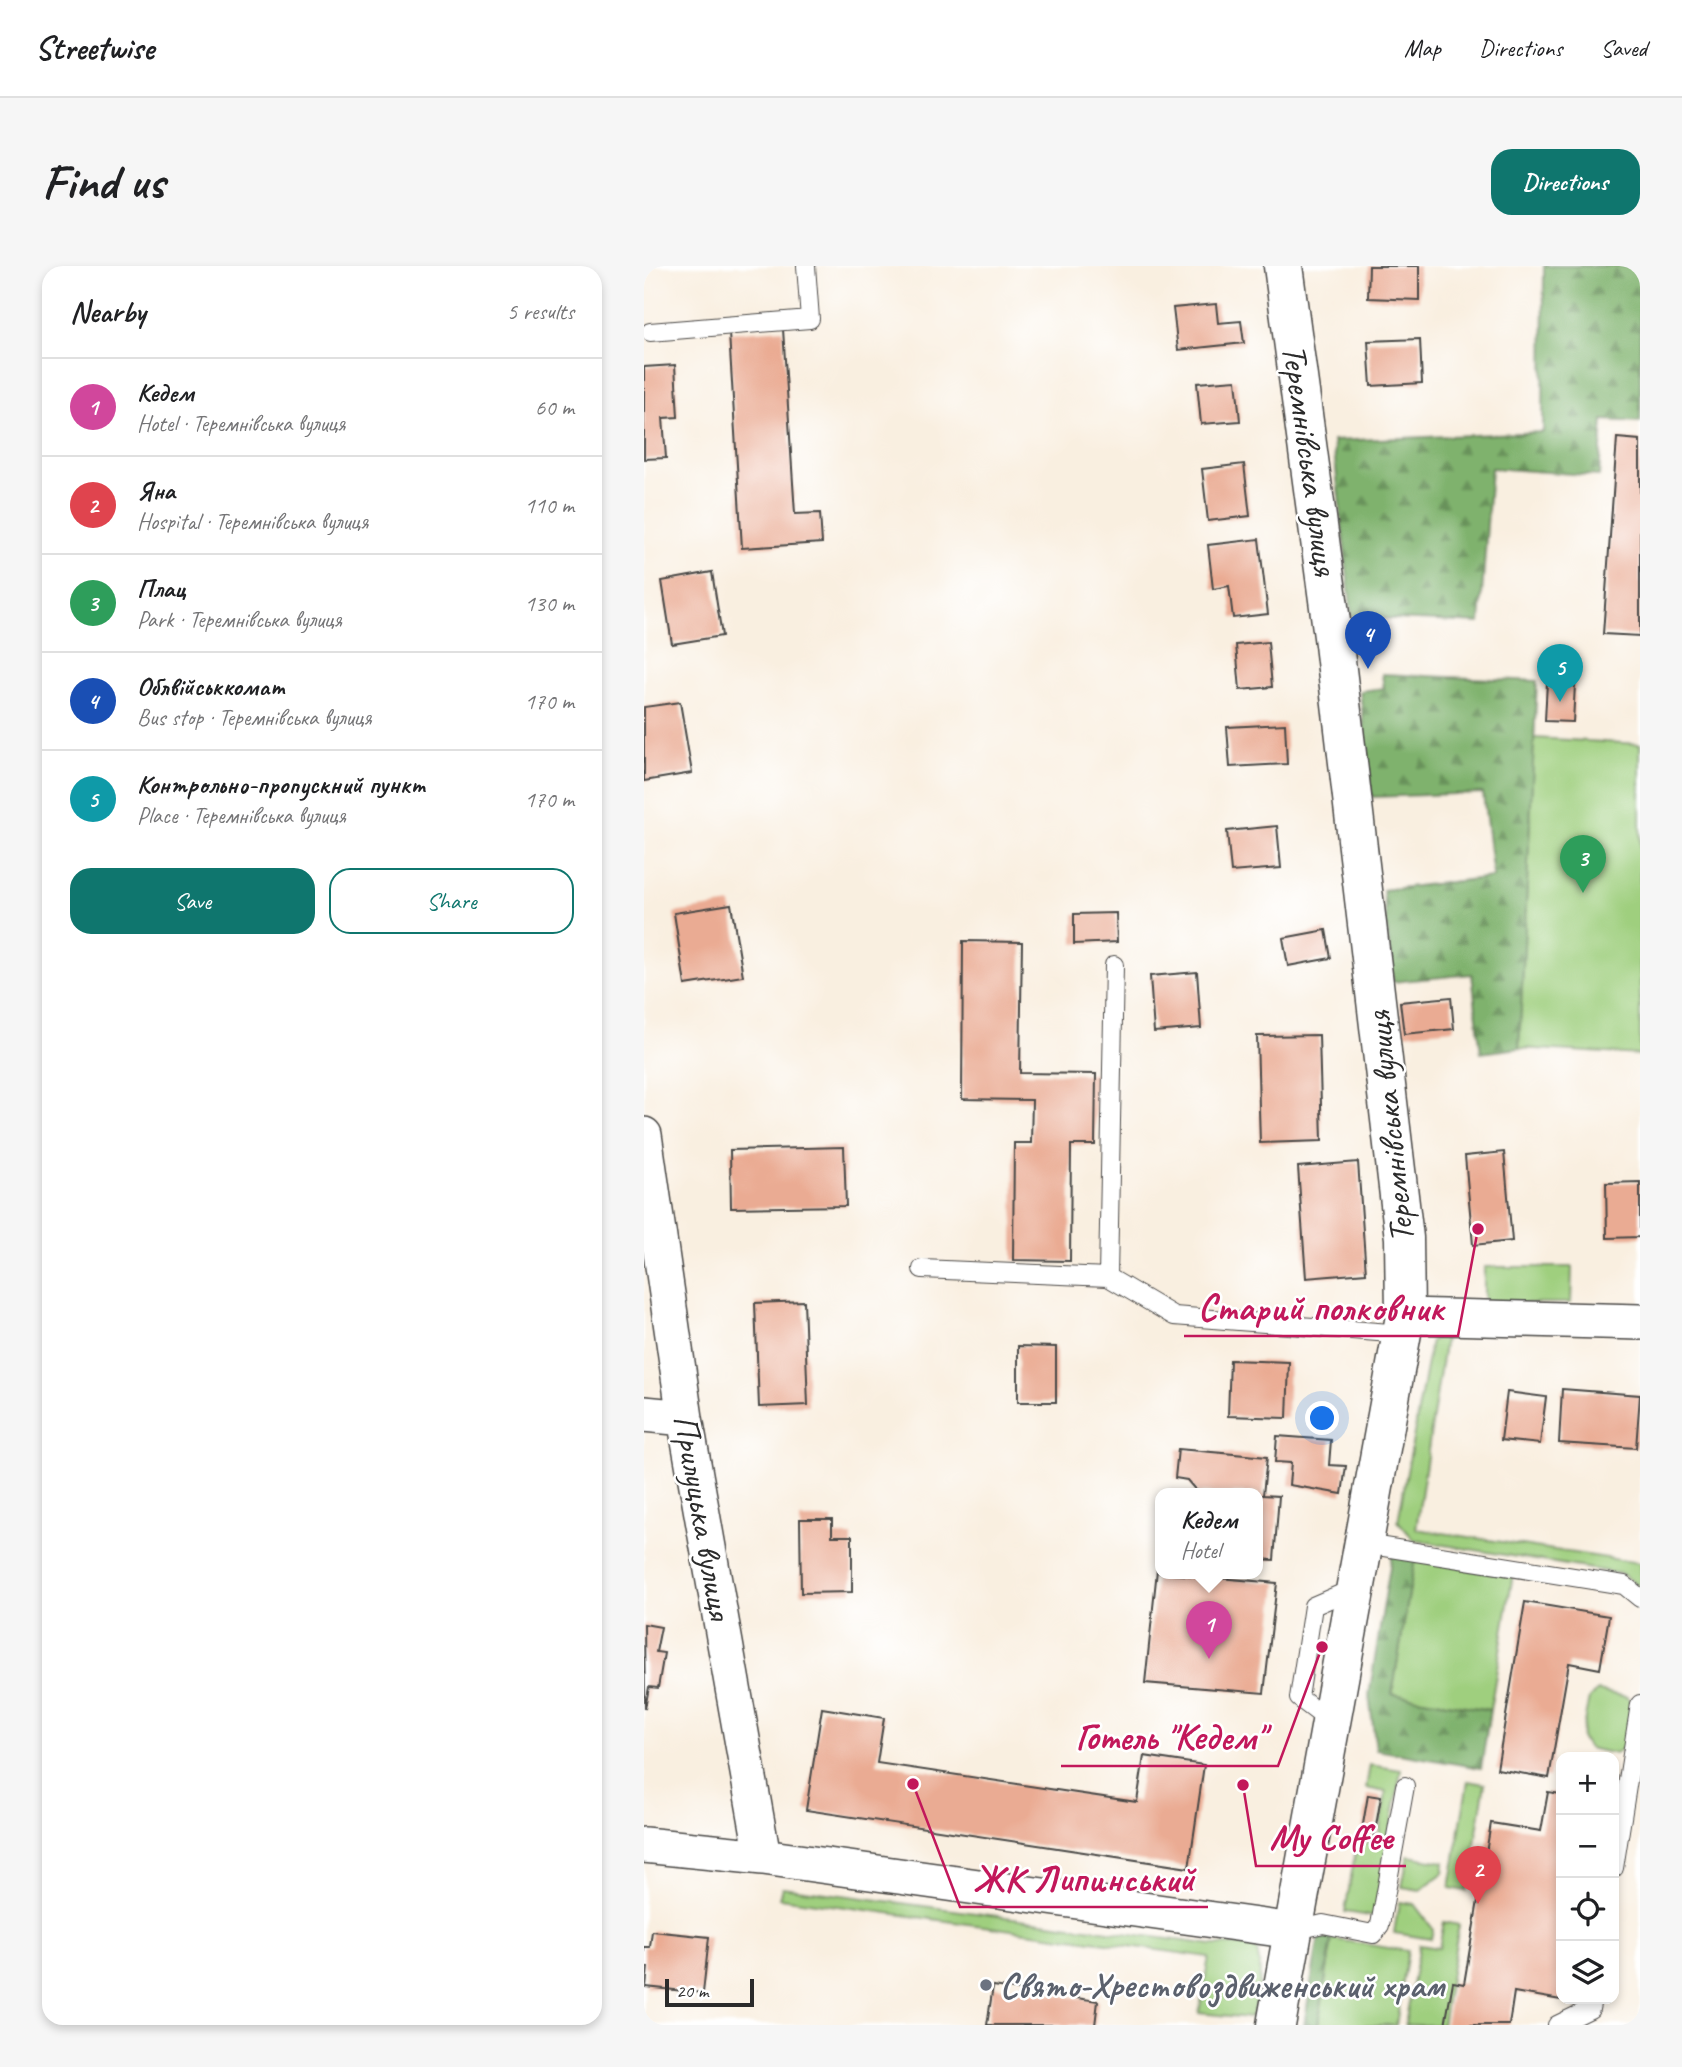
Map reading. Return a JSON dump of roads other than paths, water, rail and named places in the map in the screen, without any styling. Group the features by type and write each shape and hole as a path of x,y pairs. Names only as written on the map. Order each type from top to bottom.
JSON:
{"street":[{"name":"Теремнівська вулиця","path":"1276,2025 1404,1325 1404,1238 1335,644 1283,266"},
{"name":"Прилуцька вулиця","path":"644,1135 685,1418 763,1857"},
{"path":"1404,1325 1640,1322"},
{"path":"644,1414 685,1418"},
{"path":"644,1845 763,1857 1293,1931"}],"lane":[{"path":"650,332 810,319 806,266"},
{"path":"1108,1277 1114,965"},
{"path":"922,1269 1108,1277 1174,1316 1404,1325"},
{"path":"1365,1544 1624,1585 1640,1598"},
{"path":"1619,1849 1633,1797 1640,1704"},
{"path":"1293,1931 1323,1924 1373,1934 1381,1925 1405,1786"},
{"path":"1558,2025 1590,2009 1591,2004"}],"place":[{"name":"Облвійськкомат","path":"1368,669"},
{"name":"Контрольно-пропускний пункт","path":"1560,702"},
{"name":"Плац","path":"1583,893"},
{"name":"Старий полковник","path":"1478,1229"},
{"name":"Готель \"Кедем\"","path":"1322,1647"},
{"name":"Кедем","path":"1209,1659"},
{"name":"ЖК Липинський","path":"913,1784"},
{"name":"My Coffee","path":"1243,1785"},
{"name":"Яна","path":"1478,1904"},
{"name":"Свято-Хрестовоздвиженський храм","path":"986,1985"}]}
